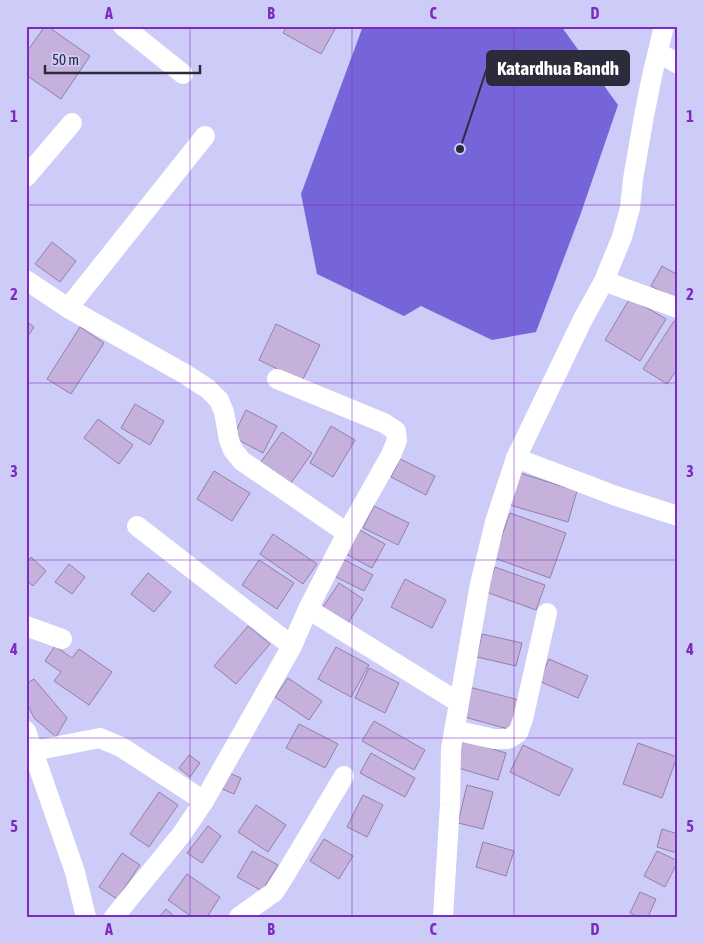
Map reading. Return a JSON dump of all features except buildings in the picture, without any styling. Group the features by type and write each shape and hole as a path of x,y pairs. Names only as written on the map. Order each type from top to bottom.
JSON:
{"street":[{"path":"123,26 183,74"},
{"path":"448,915 451,748 480,584 494,522 516,458 583,319 604,282 622,237 630,208 644,116 664,26"},
{"path":"658,52 678,64"},
{"path":"26,177 72,123"},
{"path":"68,308 204,136"},
{"path":"26,280 68,308 208,389 219,400 224,412 229,440 233,450 242,461 347,533"},
{"path":"604,282 678,308"},
{"path":"114,917 181,835 204,801 292,646 308,609 347,533 391,456 396,440 396,431 384,423 277,379"},
{"path":"516,458 616,496 678,516"},
{"path":"137,526 292,646"},
{"path":"308,609 458,702"},
{"path":"454,730 494,739 508,739 518,733 523,719 547,613"},
{"path":"26,626 62,639"},
{"path":"26,731 75,872 86,917"},
{"path":"33,750 100,738 121,748 204,801"},
{"path":"239,917 274,892 344,776"}],"shaded area":[{"path":"363,26 561,26 618,105 581,213 536,332 492,340 421,306 404,316 317,274 301,194"}],"place":[{"name":"Katardhua Bandh","path":"460,149"}]}
